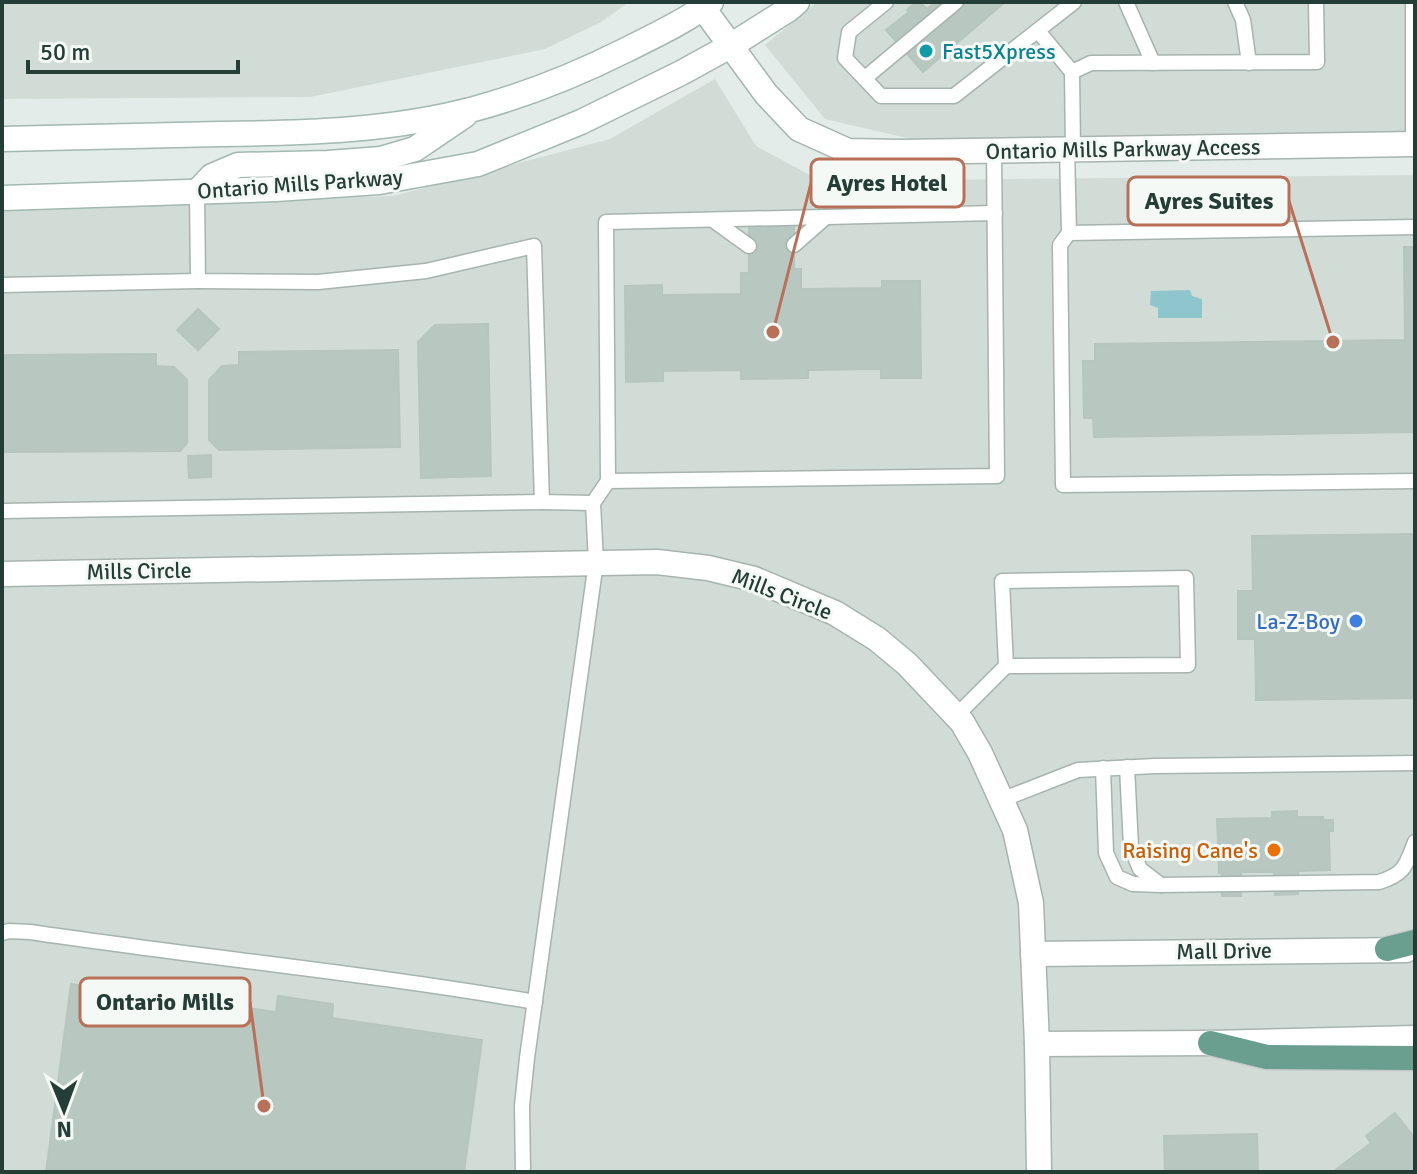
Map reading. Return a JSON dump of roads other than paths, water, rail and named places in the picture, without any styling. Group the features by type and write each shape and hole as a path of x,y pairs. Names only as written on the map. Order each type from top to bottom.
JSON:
{"main road":[{"path":"1387,949 1415,942"},
{"path":"1210,1043 1267,1057 1415,1058"}],"street":[{"name":"Ontario Mills Parkway","path":"2,198 276,189 379,182 478,164 581,122 681,73 732,45 797,2"},
{"name":"Ontario Mills Parkway Access","path":"702,3 766,94 799,129 848,151 1414,144"},
{"path":"2,139 301,133 430,118 515,96 598,64 702,3"},
{"path":"197,192 212,176 238,165 381,159 415,149 473,109"},
{"name":"Mills Circle","path":"2,574 657,562 708,568 754,579 835,613 877,639 907,664 962,722 980,753 1015,830 1031,903 1039,1172"},
{"name":"Mall Drive","path":"1033,954 1415,951"},
{"path":"1037,1044 1415,1038"}],"lane":[{"path":"886,2 849,32 845,58 881,96 954,96 1074,2"},
{"path":"865,78 956,2"},
{"path":"1126,2 1153,63"},
{"path":"1235,2 1243,20 1249,63"},
{"path":"1072,72 1091,63 1317,62 1316,2"},
{"path":"1413,2 1414,144"},
{"path":"1038,31 1072,72 1069,233 1060,245 1063,485 1415,481"},
{"path":"608,481 997,476 994,151"},
{"path":"197,192 198,281"},
{"path":"523,1172 522,1106 596,562 593,503 608,481 606,222 995,213"},
{"path":"794,245 826,217"},
{"path":"713,220 749,246"},
{"path":"1069,233 1415,227"},
{"path":"2,285 318,282 426,271 534,246 542,502"},
{"path":"2,511 593,503"},
{"path":"956,716 1006,666 1188,665 1186,578 1002,581 1006,666"},
{"path":"1001,800 1078,770 1415,763"},
{"path":"1127,767 1131,847 1140,869 1161,885"},
{"path":"1103,768 1106,853 1117,877 1133,884 1379,882 1393,878 1403,870 1415,842"},
{"path":"2,933 30,932 281,964 535,1002"}],"water":[{"path":"1190,290 1192,296 1202,299 1202,318 1158,318 1158,308 1150,305 1151,291"}],"place":[{"name":"Fast5Xpress","path":"926,51"},
{"name":"Ayres Hotel","path":"773,332"},
{"name":"Ayres Suites","path":"1333,342"},
{"name":"La-Z-Boy","path":"1356,621"},
{"name":"Raising Cane's","path":"1274,850"},
{"name":"Ontario Mills","path":"264,1106"}]}
